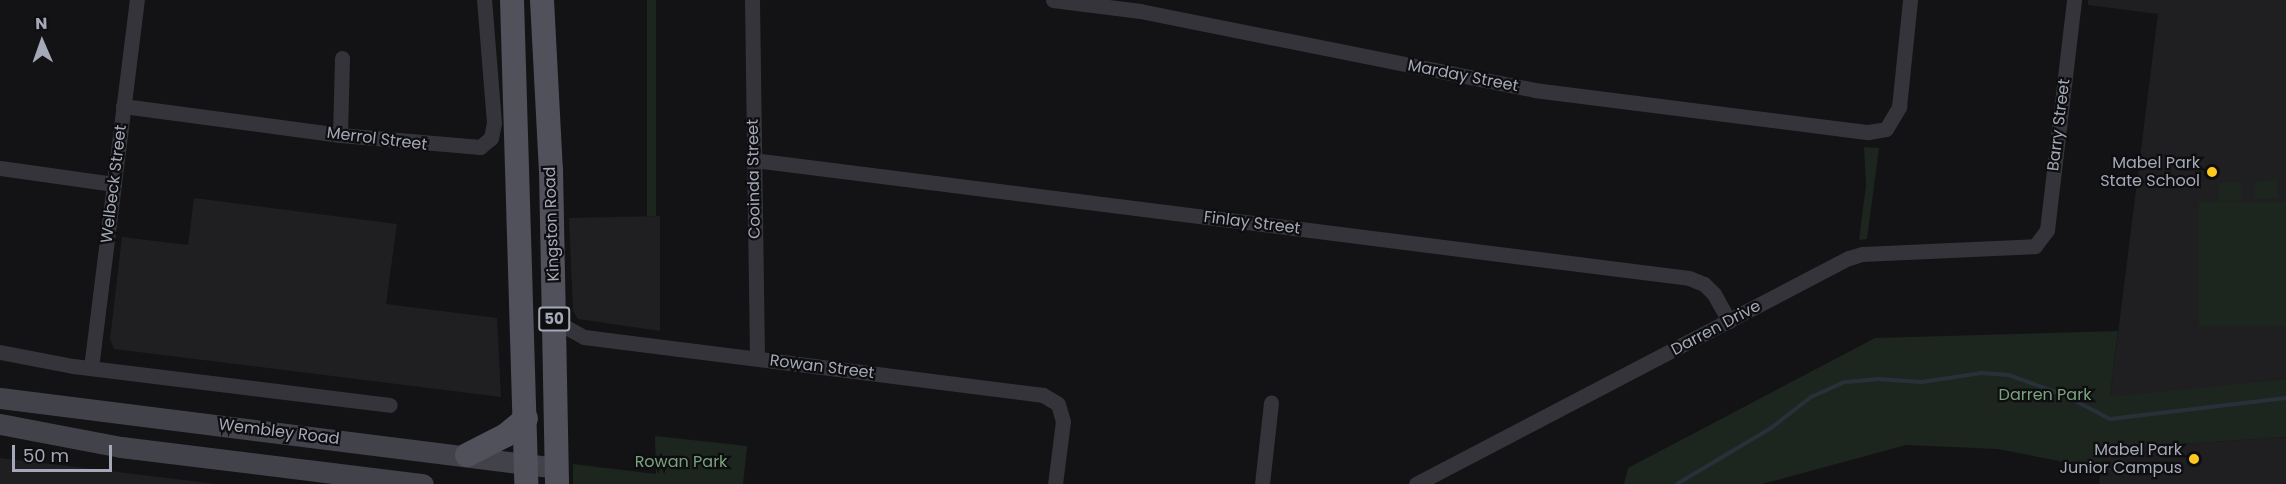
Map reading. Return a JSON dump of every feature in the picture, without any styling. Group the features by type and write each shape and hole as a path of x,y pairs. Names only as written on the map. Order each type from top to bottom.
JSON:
{"main road":[{"name":"Kingston Road","path":"512,0 526,418 525,479"},
{"name":"Kingston Road","path":"542,0 555,321 557,476"},
{"name":"Wembley Road","path":"0,398 467,455 525,479 557,476"},
{"path":"467,455 506,435 526,418"},
{"path":"0,424 121,447 423,484"}],"street":[{"name":"Welbeck Street","path":"91,368 137,0"},
{"name":"Merrol Street","path":"123,106 340,135 464,148 480,147 489,141 494,123 484,0"},
{"name":"Cooinda Street","path":"752,0 757,358"},
{"name":"Marday Street","path":"1053,0 1140,11 1534,90 1876,132 1894,121 1899,107 1910,0"},
{"name":"Barry Street","path":"2035,246 2047,230 2074,0"},
{"path":"340,135 342,58"},
{"name":"Finlay Street","path":"754,160 1689,278 1704,284 1714,294 1729,321"},
{"path":"0,168 114,184"},
{"name":"Darren Drive","path":"1416,484 1862,254 2035,246"},
{"name":"Rowan Street","path":"555,321 584,337 1043,395 1058,404 1063,421 1055,484"},
{"name":"Rowan Street","path":"555,347 584,337"},
{"path":"0,352 91,368 390,405"},
{"path":"1262,484 1271,402"}],"shaded area":[{"name":"Mabel Park State School","path":"2088,0 2286,0 2286,379 2110,398 2158,14 2088,5"},
{"path":"194,198 397,224 386,304 497,318 501,397 114,349 110,339 122,237 188,245"},
{"path":"660,216 660,331 578,319 573,311 569,218"},
{"name":"Mabel Park Junior Campus","path":"2286,437 2286,484 2099,484 2103,449"},
{"path":"0,458 118,472 217,484 0,484"}],"green space":[{"path":"647,0 656,0 656,216 647,216"},
{"path":"1864,147 1879,148 1867,239 1859,240 1866,185"},
{"path":"2277,180 2278,198 2255,199 2254,181"},
{"path":"2241,182 2242,200 2219,201 2218,183"},
{"path":"2199,202 2286,202 2286,326 2199,326"},
{"name":"Darren Park","path":"2118,331 2110,397 2286,379 2286,437 2104,449 2100,469 1998,449 1906,445 1762,484 1624,484 1628,468 1875,338"},
{"name":"Rowan Park","path":"655,436 747,446 743,484 573,484 573,464 656,474"}],"waterway":[{"path":"1677,484 1771,428 1811,397 1845,382 1877,379 1922,382 1981,373 2009,375 2066,396 2110,419 2286,398"}],"place":[{"name":"Mabel Park State School","path":"2212,172"},
{"name":"Mabel Park Junior Campus","path":"2194,459"}]}
